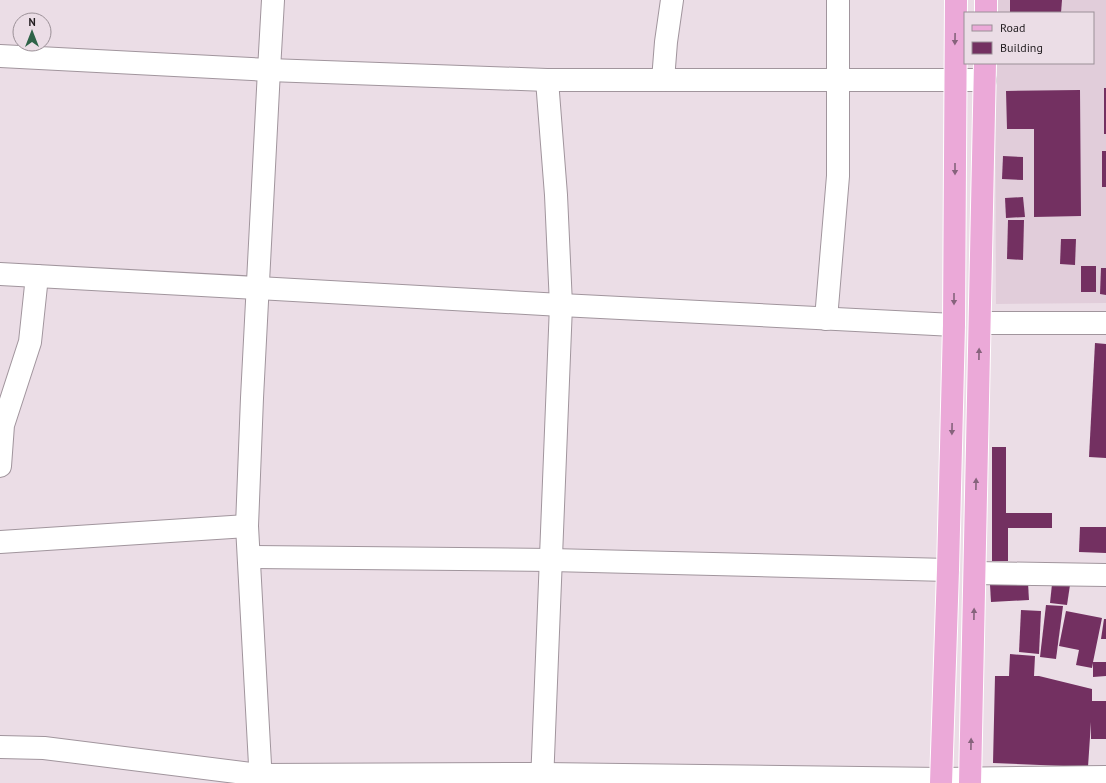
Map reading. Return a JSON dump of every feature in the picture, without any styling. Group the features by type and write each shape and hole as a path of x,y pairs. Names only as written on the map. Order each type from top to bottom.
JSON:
{"main road":[{"path":"941,781 954,325 956,0"},
{"path":"986,0 986,12"},
{"path":"970,781 985,71"}],"street":[{"path":"260,779 248,557 248,526 252,398 273,0"},
{"path":"663,80 666,42 672,0"},
{"path":"826,318 838,176 838,0"},
{"path":"0,56 269,70 547,80 955,80 985,71"},
{"path":"543,778 561,305 556,195 547,80"},
{"path":"0,274 954,325"},
{"path":"0,466 4,425 30,342 37,276"},
{"path":"980,323 1106,323"},
{"path":"0,542 248,526"},
{"path":"248,557 551,560 948,570"},
{"path":"974,573 1106,575"},
{"path":"0,747 44,748 260,779 543,778 970,781 1106,777"}],"shaded area":[{"path":"996,0 1106,0 1106,303 996,304 995,64 1094,64 1094,12 996,12"}],"building":[{"path":"1010,0 1062,0 1061,12 1010,12"},
{"path":"1104,88 1106,88 1106,134 1104,134"},
{"path":"1080,90 1081,216 1034,217 1034,129 1007,129 1006,91"},
{"path":"1102,151 1106,151 1106,187 1102,187"},
{"path":"1003,156 1023,157 1023,180 1002,179"},
{"path":"1023,197 1025,217 1006,218 1005,198"},
{"path":"1008,220 1024,220 1023,260 1007,259"},
{"path":"1061,239 1076,239 1075,265 1060,264"},
{"path":"1081,266 1096,266 1096,292 1081,292"},
{"path":"1101,268 1106,268 1106,295 1100,294"},
{"path":"1095,343 1106,344 1106,458 1089,457"},
{"path":"992,447 1006,447 1006,513 1052,513 1052,528 1008,528 1008,561 992,561"},
{"path":"1080,527 1106,527 1106,553 1079,552"},
{"path":"1028,583 1029,600 991,602 990,585"},
{"path":"1052,584 1070,585 1067,605 1050,603"},
{"path":"1046,605 1063,606 1056,659 1040,657"},
{"path":"1021,610 1041,611 1039,654 1019,652"},
{"path":"1066,611 1102,618 1093,662 1106,662 1106,676 1093,677 1093,663 1092,668 1076,665 1079,650 1059,646"},
{"path":"1104,619 1106,619 1106,639 1101,639"},
{"path":"1010,654 1035,656 1034,676 1092,689 1092,701 1106,701 1106,739 1091,739 1091,722 1088,767 993,763 995,676 1009,676"}]}
